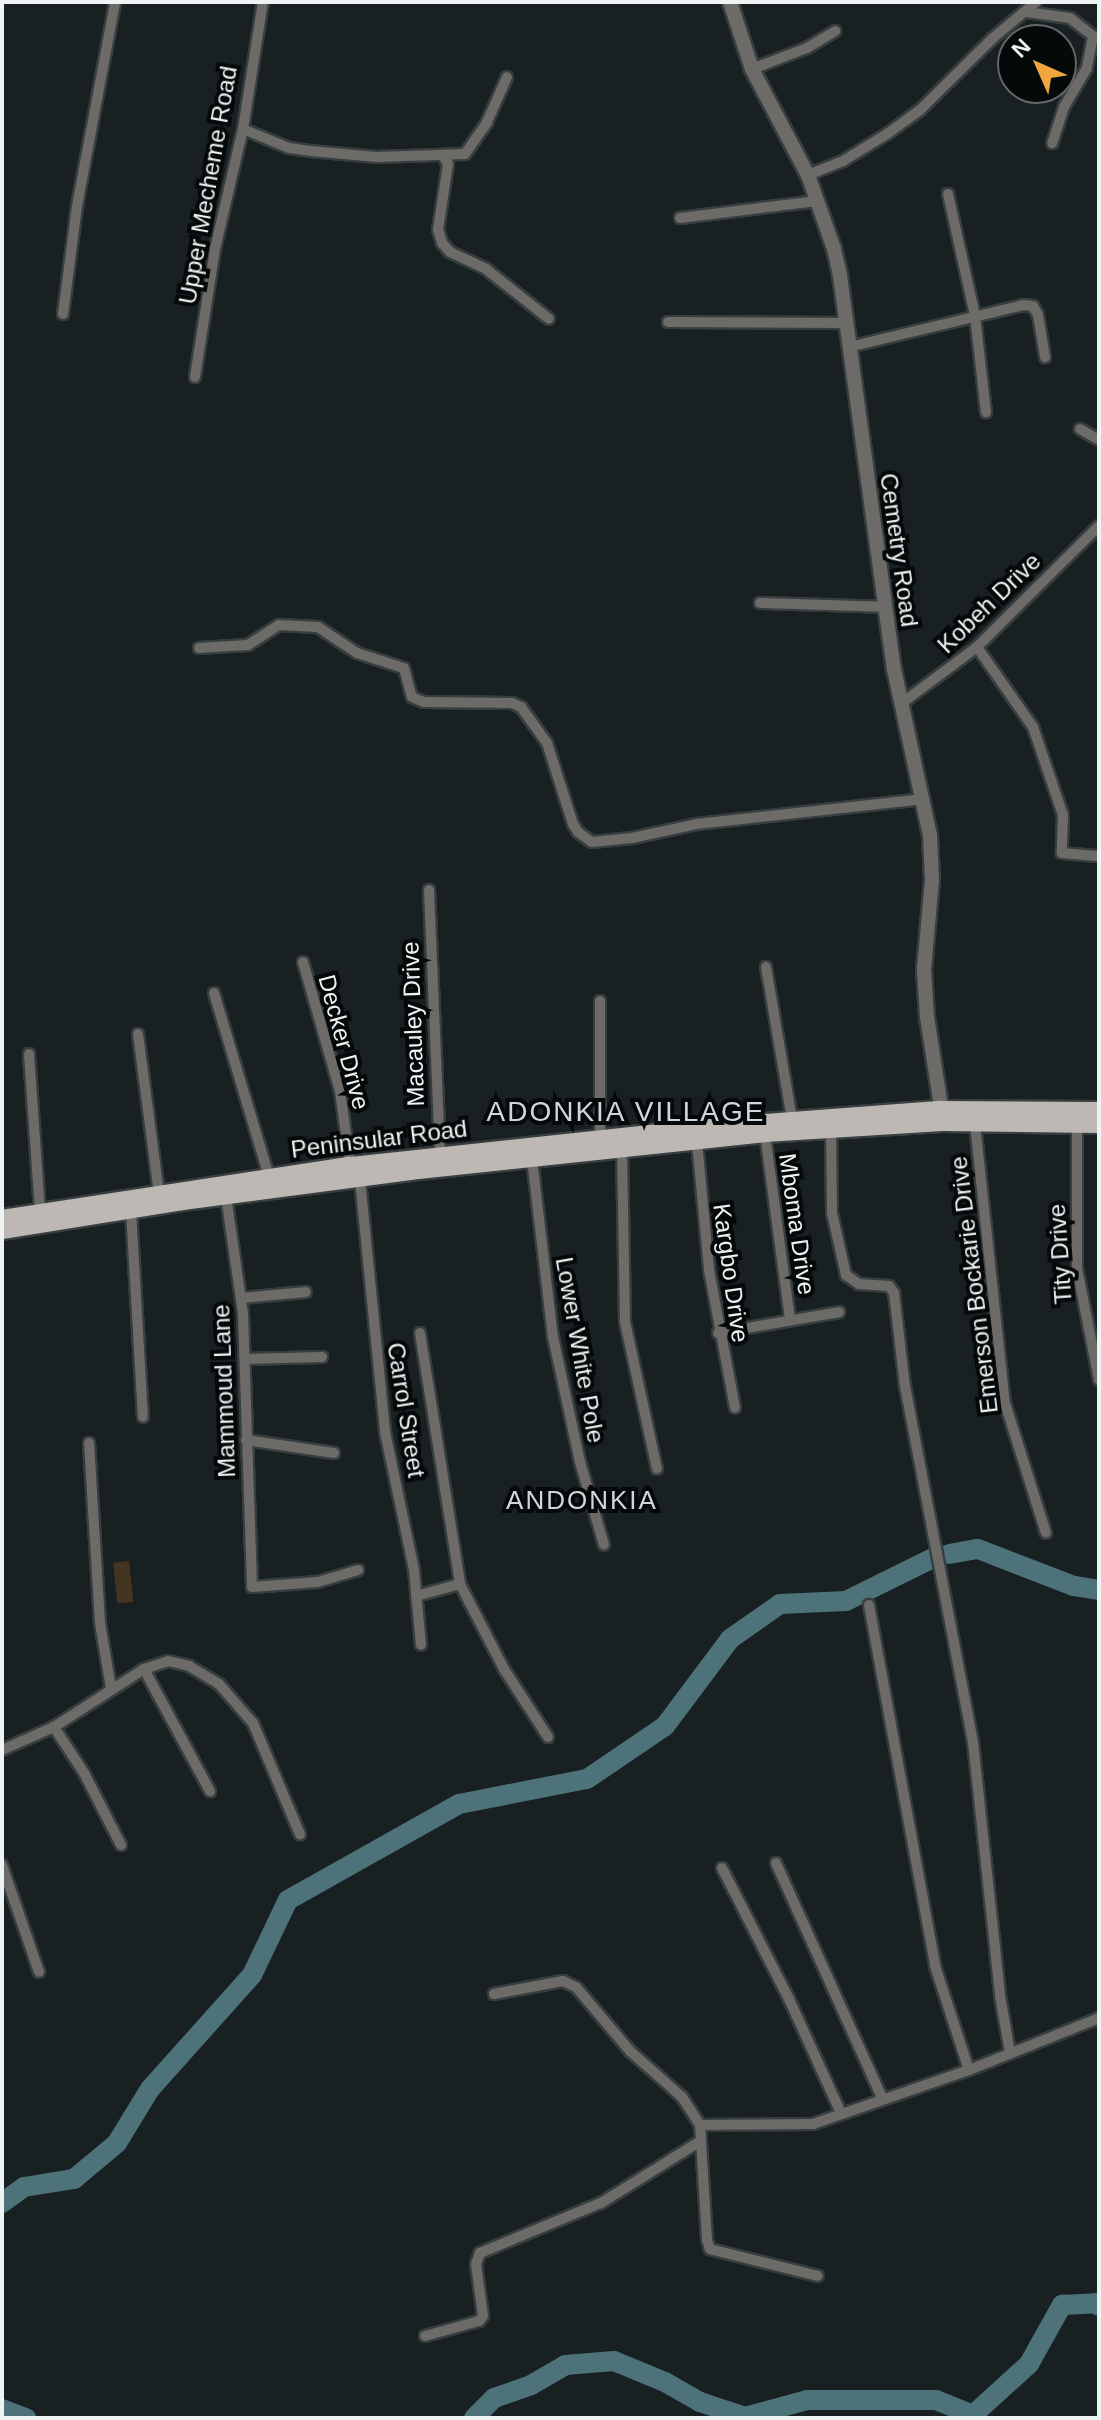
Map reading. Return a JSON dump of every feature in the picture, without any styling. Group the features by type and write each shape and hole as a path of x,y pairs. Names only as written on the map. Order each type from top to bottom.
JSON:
{"main road":[{"name":"Peninsular Road","path":"2,1231 354,1175 440,1156 792,1119 1099,1110"},
{"name":"Peninsular Road","path":"2,1218 269,1176 354,1175 942,1116 975,1124 1099,1125"}],"street":[{"path":"63,314 77,206 115,2"},
{"name":"Upper Mecheme Road","path":"195,377 215,249 243,129 263,2"},
{"name":"Cemetry Road","path":"730,2 752,69 808,175 834,249 885,607 902,703 924,799 932,880 924,970 927,1017 942,1116"},
{"path":"808,175 843,161 920,110 993,38 1036,2"},
{"path":"1026,12 1070,18 1093,36 1087,68 1064,107 1052,143"},
{"path":"752,69 807,48 835,31"},
{"path":"243,129 289,148 310,151 377,157 465,154 487,122 507,77"},
{"path":"443,156 448,164 438,229 442,243 450,252 486,269 549,319"},
{"path":"948,194 975,316 986,412"},
{"path":"680,218 817,201"},
{"path":"849,347 975,316 1033,306 1038,315 1045,357"},
{"path":"668,322 845,323"},
{"path":"1080,429 1099,440"},
{"name":"Kobeh Drive","path":"902,703 977,647 1099,526"},
{"path":"760,603 885,607"},
{"path":"199,648 248,645 279,625 318,627 357,653 404,668 412,697 424,702 512,703 521,707 547,743 573,824 592,842 632,838 697,824 924,799"},
{"path":"977,647 1033,727 1063,815 1062,853 1099,856"},
{"name":"Macauley Drive","path":"429,890 440,1156"},
{"name":"Decker Drive","path":"303,962 335,1070 354,1175"},
{"path":"766,967 792,1119"},
{"path":"214,993 269,1176"},
{"path":"600,1001 600,1139"},
{"path":"138,1034 159,1193"},
{"path":"29,1054 40,1212"},
{"name":"Emerson Bockarie Drive","path":"975,1124 1005,1403 1046,1533"},
{"name":"Tity Drive","path":"1077,1124 1077,1268 1099,1380"},
{"path":"831,1129 832,1213 846,1275 859,1284 889,1286 894,1293 905,1386 973,1742 1000,1996 1010,2052"},
{"name":"Mboma Drive","path":"765,1134 790,1320"},
{"name":"Kargbo Drive","path":"697,1142 701,1205 718,1333 735,1408"},
{"path":"622,1149 625,1322 657,1469"},
{"name":"Lower White Pole","path":"532,1159 553,1337 580,1462 604,1545"},
{"name":"Carrol Street","path":"354,1175 385,1432 416,1596 421,1645"},
{"name":"Mammoud Lane","path":"226,1196 242,1298 252,1587 309,1583 358,1570"},
{"path":"131,1210 143,1417"},
{"path":"242,1298 306,1292"},
{"path":"718,1333 839,1312"},
{"path":"420,1333 460,1584 504,1669 548,1737"},
{"path":"245,1359 322,1357"},
{"path":"246,1440 334,1453"},
{"path":"89,1443 100,1623 111,1688"},
{"path":"416,1596 460,1584"},
{"path":"869,1605 935,1966 946,2008 969,2070"},
{"path":"2,1750 54,1727 111,1688 159,1662 189,1666 219,1684 238,1702 253,1723 300,1834"},
{"path":"144,1669 210,1791"},
{"path":"54,1727 84,1773 121,1845"},
{"path":"776,1863 882,2098"},
{"path":"2,1865 39,1972"},
{"path":"722,1868 789,1999 841,2113"},
{"path":"494,1994 571,1982 630,2051 675,2090 700,2125 710,2249 818,2276"},
{"path":"700,2125 792,2127 969,2070 1099,2018"},
{"path":"425,2336 479,2321 483,2316 476,2264 480,2253 601,2203 699,2142"}],"shaded area":[{"path":"129,1561 133,1602 117,1603 113,1563"}],"waterway":[{"path":"949,1554 978,1549 1074,1586 1099,1590"},
{"path":"2,2203 24,2187 74,2179 117,2143 150,2089 252,1975 288,1900 459,1804 587,1779 665,1726 730,1639 780,1604 846,1601 937,1556"},
{"path":"474,2418 494,2398 531,2385 565,2365 614,2361 665,2382 700,2402 745,2417 807,2400 936,2400 973,2415 1029,2364 1062,2305 1096,2303 1099,2306"},
{"path":"2,2409 26,2418"}],"district":[{"name":"ADONKIA VILLAGE","path":"626,1112"},
{"name":"ANDONKIA","path":"582,1501"}]}
